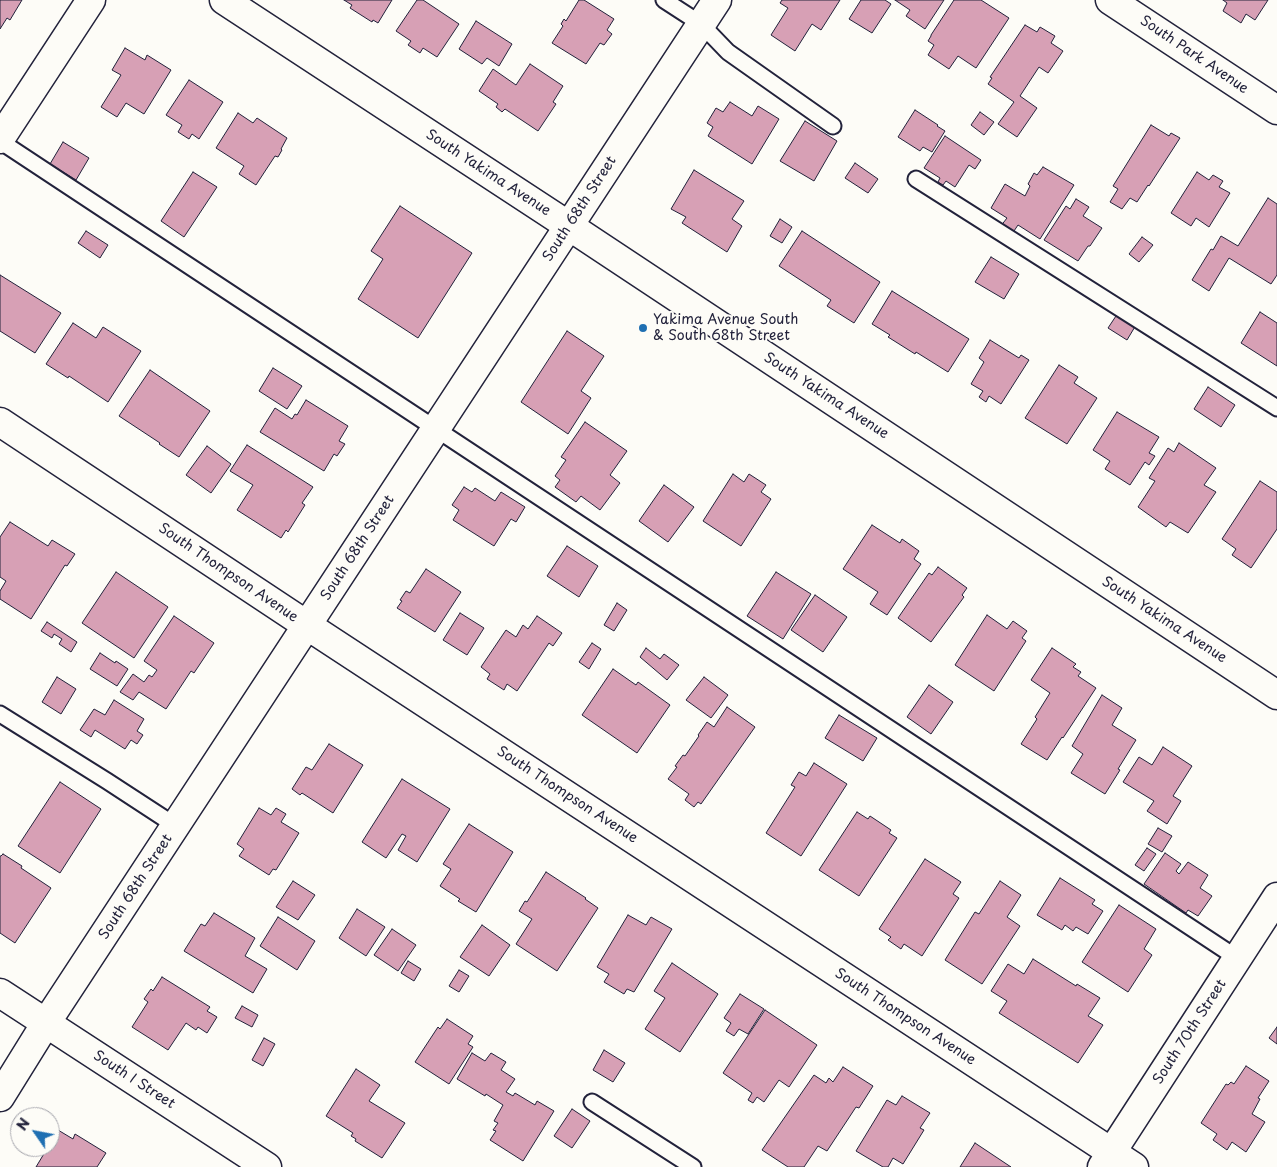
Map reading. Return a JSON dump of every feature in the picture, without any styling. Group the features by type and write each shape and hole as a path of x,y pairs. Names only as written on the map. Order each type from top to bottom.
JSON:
{"street":[{"path":"0,140 91,0"},
{"name":"South Yakima Avenue","path":"224,0 1277,695"},
{"name":"South 68th Street","path":"0,1097 46,1023 717,0"},
{"name":"South Park Avenue","path":"1110,0 1277,110"},
{"name":"South Thompson Avenue","path":"0,422 1107,1160 1134,1167"},
{"name":"South 70th Street","path":"1107,1160 1277,897"},
{"name":"South I Street","path":"0,993 267,1167"}],"lane":[{"path":"664,0 701,24 728,52 832,126"},
{"path":"0,140 1237,958"},
{"path":"916,179 1277,408"},
{"path":"0,714 107,780 176,826"},
{"path":"592,1102 693,1167"}],"building":[{"path":"0,0 22,0 10,20 7,18 0,29"},
{"path":"344,0 392,0 378,23 373,20 372,22 350,8 352,5"},
{"path":"417,0 423,0 459,24 437,57 423,48 420,53 408,45 411,41 396,31"},
{"path":"579,0 584,0 614,19 607,30 612,34 604,45 600,43 586,64 552,43 563,26 561,24 564,19 566,21"},
{"path":"782,0 840,0 821,30 812,24 795,51 771,35 788,8 780,3"},
{"path":"861,0 885,0 891,4 872,33 849,19"},
{"path":"895,0 944,0 925,29 906,16 910,10"},
{"path":"954,0 981,0 1009,18 976,68 958,56 949,69 928,55 934,45 928,41"},
{"path":"1223,0 1268,0 1255,20 1246,14 1241,23 1223,11 1227,3"},
{"path":"476,21 512,44 499,66 487,58 482,64 459,49"},
{"path":"1025,25 1037,32 1040,27 1055,36 1051,43 1063,51 1048,73 1039,67 1020,96 1037,108 1017,137 998,124 1014,102 988,84 992,78 990,77"},
{"path":"125,48 145,60 147,55 171,70 144,114 126,103 117,117 101,107 121,75 112,70"},
{"path":"530,64 563,86 553,102 556,104 538,131 505,109 502,112 496,107 498,104 479,91 493,69 516,85"},
{"path":"189,80 223,102 199,139 192,134 189,139 178,132 182,125 166,115"},
{"path":"730,102 752,116 758,106 779,119 752,164 708,136 713,127 707,123 716,108 723,112"},
{"path":"915,110 945,131 932,152 923,147 920,151 898,137"},
{"path":"980,112 994,122 984,135 971,125"},
{"path":"238,113 253,123 257,118 287,138 278,157 275,156 256,185 239,174 244,166 216,148"},
{"path":"805,121 837,141 814,181 780,161"},
{"path":"1151,125 1169,136 1171,133 1180,138 1137,202 1130,198 1122,209 1110,202 1118,189 1113,186"},
{"path":"945,136 981,160 975,169 969,165 955,187 946,181 943,185 938,182 940,178 924,168"},
{"path":"63,142 89,158 76,180 50,164"},
{"path":"855,163 878,179 868,193 845,178"},
{"path":"1043,167 1074,185 1040,239 1018,225 1012,234 1000,227 1007,218 991,208 1005,184 1025,196 1030,186 1028,184 1034,173 1037,175"},
{"path":"694,170 744,201 732,219 742,226 727,252 682,223 686,217 671,209"},
{"path":"193,172 217,187 184,237 161,221"},
{"path":"1197,172 1209,180 1213,175 1223,181 1219,187 1230,193 1209,227 1196,218 1191,226 1171,213"},
{"path":"1268,198 1277,204 1277,275 1271,284 1229,258 1209,291 1192,280 1221,236 1238,246"},
{"path":"1076,199 1089,207 1083,216 1102,228 1078,261 1044,240 1066,206 1070,209"},
{"path":"400,206 472,253 418,338 358,299 383,259 371,251"},
{"path":"780,219 792,227 782,243 770,236"},
{"path":"86,231 108,245 100,258 78,243"},
{"path":"802,231 880,282 854,323 827,306 831,300 779,266"},
{"path":"1142,237 1153,245 1139,262 1129,254"},
{"path":"991,257 1019,274 1004,299 975,282"},
{"path":"0,275 61,313 35,353 0,331"},
{"path":"892,291 969,339 948,372 888,337 890,335 872,324"},
{"path":"1260,312 1277,323 1277,366 1241,343"},
{"path":"1118,313 1136,325 1127,340 1108,328"},
{"path":"73,323 96,338 103,327 141,351 108,402 69,376 68,378 46,364"},
{"path":"567,331 604,356 581,391 591,398 568,434 521,402"},
{"path":"990,340 1019,358 1021,355 1029,360 1001,404 989,396 986,402 979,397 983,391 971,384 984,362 979,358"},
{"path":"1059,365 1078,377 1074,383 1097,398 1067,444 1025,418"},
{"path":"273,368 302,386 287,409 259,391"},
{"path":"150,370 210,411 179,457 119,416"},
{"path":"1208,387 1235,405 1221,427 1194,409"},
{"path":"306,400 348,426 339,441 345,444 337,456 334,454 324,471 260,432 275,408 292,419 295,414 297,415"},
{"path":"1117,412 1159,437 1149,453 1155,456 1149,465 1145,462 1130,485 1105,469 1110,461 1093,450"},
{"path":"585,422 627,451 610,475 620,483 600,510 581,496 576,502 555,487 560,480 555,476 566,460 561,457"},
{"path":"1179,443 1216,468 1204,485 1216,492 1188,533 1170,522 1166,527 1138,507 1155,481 1149,478 1168,448 1174,452"},
{"path":"247,445 313,487 302,503 305,505 288,532 286,530 281,538 237,510 253,485 230,471"},
{"path":"207,446 231,464 211,493 186,475"},
{"path":"733,474 744,482 749,474 766,485 761,492 771,499 741,546 703,521"},
{"path":"1260,481 1277,492 1277,529 1251,568 1232,555 1236,549 1222,539"},
{"path":"664,485 694,507 668,542 639,521"},
{"path":"464,487 472,492 475,488 495,501 501,492 525,507 516,522 511,519 494,546 453,520 459,510 452,505"},
{"path":"10,522 48,546 52,540 75,554 67,566 65,565 31,619 0,599 0,591 6,581 0,577 0,537"},
{"path":"872,525 900,543 902,539 919,551 914,559 921,564 887,615 870,604 878,592 843,569"},
{"path":"567,546 598,566 579,597 547,576"},
{"path":"938,567 967,588 962,595 964,597 931,642 898,618 929,573 932,575"},
{"path":"426,569 461,592 435,632 397,608 406,591 410,593"},
{"path":"116,572 168,607 134,658 82,623"},
{"path":"776,572 811,594 783,639 747,616"},
{"path":"815,595 847,617 823,652 791,630"},
{"path":"617,603 627,610 614,631 604,625"},
{"path":"460,613 484,628 467,655 443,640"},
{"path":"987,615 1007,629 1013,621 1027,631 1022,638 1026,641 994,691 955,665"},
{"path":"174,616 214,643 194,673 191,671 166,709 139,692 133,700 120,692 133,674 144,682 149,675 152,677 157,670 144,661"},
{"path":"537,616 562,633 553,646 549,643 517,691 507,684 504,690 487,679 490,674 481,667 506,630 516,637 523,625 528,629"},
{"path":"47,622 77,642 71,652 59,644 62,639 54,634 52,638 41,631"},
{"path":"592,643 601,649 589,669 579,662"},
{"path":"646,648 660,659 664,654 679,665 667,680 640,657"},
{"path":"1052,648 1076,664 1073,667 1081,672 1078,676 1096,688 1047,760 1021,744 1037,719 1035,717 1050,693 1031,680"},
{"path":"100,653 128,669 117,686 90,669"},
{"path":"613,669 636,685 638,682 670,705 637,753 582,715"},
{"path":"57,677 76,689 61,714 42,702"},
{"path":"704,677 728,695 711,718 686,700"},
{"path":"929,685 953,702 931,734 907,717"},
{"path":"1102,695 1122,708 1112,725 1136,740 1105,794 1071,773 1083,754 1072,746"},
{"path":"114,700 144,719 137,731 143,735 137,744 131,740 125,749 95,730 91,737 80,730 94,709 105,715"},
{"path":"727,707 755,727 701,804 698,802 694,807 685,800 689,794 668,779 677,767 675,766 683,755 685,756 707,722 714,727"},
{"path":"839,715 877,738 863,761 825,738"},
{"path":"329,744 363,765 333,813 302,793 300,795 292,789 306,767 312,770"},
{"path":"1163,747 1192,766 1173,796 1181,801 1167,824 1147,811 1154,801 1123,782 1139,757 1152,765"},
{"path":"814,763 847,784 801,856 766,833 795,787 791,785 799,772 806,776"},
{"path":"402,779 450,809 417,862 398,850 406,836 402,834 386,858 362,842"},
{"path":"60,782 101,809 60,873 18,846"},
{"path":"259,808 271,815 276,808 286,814 281,822 299,833 276,870 273,869 269,875 239,856 244,849 237,844"},
{"path":"857,812 868,819 870,816 891,830 889,833 897,838 859,896 819,870"},
{"path":"469,824 513,852 476,912 458,901 460,899 440,886 451,869 443,864"},
{"path":"1158,828 1172,836 1162,852 1148,844"},
{"path":"1147,848 1156,854 1144,871 1135,865"},
{"path":"1165,853 1181,864 1176,871 1179,874 1188,862 1208,875 1200,888 1212,896 1198,916 1188,910 1186,913 1144,884"},
{"path":"3,854 51,888 15,943 0,933 0,856"},
{"path":"925,859 961,882 953,894 959,898 922,956 904,944 901,949 888,940 891,937 879,929"},
{"path":"546,872 598,908 557,971 516,944 532,919 519,911"},
{"path":"1060,878 1095,900 1092,904 1103,911 1088,934 1076,927 1073,931 1065,925 1062,930 1037,915"},
{"path":"293,881 315,895 298,920 276,907"},
{"path":"1000,881 1021,895 1007,917 1020,926 982,984 945,960 975,912 979,914"},
{"path":"1119,905 1156,929 1144,949 1152,955 1128,992 1082,962"},
{"path":"357,909 385,927 366,956 339,938"},
{"path":"214,913 255,938 245,956 267,969 253,993 184,951 201,924 205,926"},
{"path":"628,915 646,925 651,917 672,929 634,992 627,989 624,994 604,982 609,974 597,967"},
{"path":"278,917 315,941 297,970 260,946"},
{"path":"482,925 510,945 489,976 460,957"},
{"path":"392,929 416,945 398,971 374,955"},
{"path":"1033,959 1076,986 1077,984 1100,998 1088,1016 1103,1025 1078,1063 999,1013 1007,1001 991,991 1008,964 1024,974"},
{"path":"408,961 421,969 414,981 401,973"},
{"path":"672,963 718,994 680,1052 645,1029 665,998 654,991"},
{"path":"459,970 469,976 459,992 449,986"},
{"path":"162,977 210,1007 207,1011 217,1017 207,1033 198,1027 196,1030 186,1023 168,1050 132,1027 148,1002 144,999 151,989 153,991"},
{"path":"740,994 764,1009 748,1034 739,1029 734,1036 726,1031 731,1023 724,1018"},
{"path":"242,1006 258,1015 252,1027 235,1018"},
{"path":"765,1010 817,1045 789,1087 779,1080 764,1102 757,1097 753,1103 748,1100 752,1093 723,1073"},
{"path":"447,1019 473,1036 468,1044 473,1047 449,1084 415,1062 438,1027 440,1029"},
{"path":"1277,1027 1277,1044 1269,1038"},
{"path":"264,1038 275,1044 263,1066 252,1060"},
{"path":"604,1050 625,1063 613,1082 593,1070"},
{"path":"472,1053 485,1061 491,1053 506,1062 501,1070 515,1079 506,1092 513,1096 515,1093 535,1105 537,1101 554,1111 523,1161 490,1140 496,1131 493,1130 498,1123 494,1121 503,1105 457,1079"},
{"path":"1246,1066 1269,1081 1258,1098 1260,1099 1252,1114 1265,1122 1246,1152 1232,1142 1227,1150 1213,1140 1217,1134 1201,1123 1226,1084 1228,1085 1231,1082 1234,1084"},
{"path":"843,1067 873,1086 859,1108 856,1107 827,1151 818,1146 804,1167 788,1167 762,1150 814,1075 826,1083 829,1078 833,1082"},
{"path":"356,1069 380,1085 369,1101 405,1123 382,1158 355,1141 356,1139 351,1136 353,1133 326,1116"},
{"path":"902,1096 930,1113 920,1128 924,1130 903,1164 893,1158 888,1167 883,1167 856,1151 887,1100 896,1105"},
{"path":"572,1109 590,1121 572,1148 554,1136"},
{"path":"60,1131 73,1139 75,1134 106,1153 97,1167 36,1167 42,1157 60,1157"},
{"path":"975,1143 1011,1167 960,1167"}],"place":[{"name":"Yakima Avenue South & South 68th Street","path":"643,328"}]}
